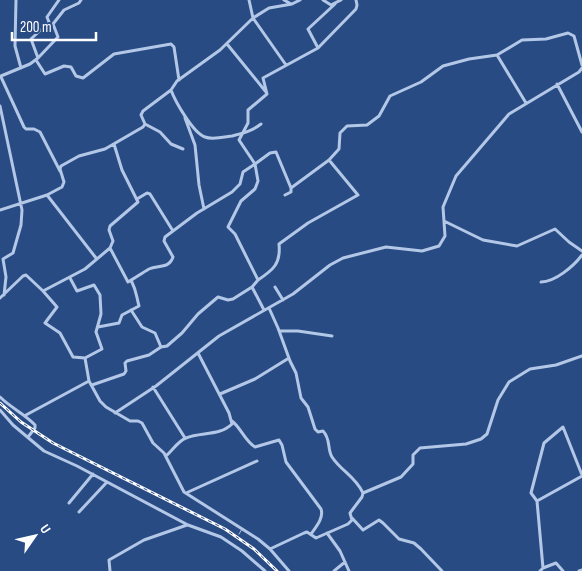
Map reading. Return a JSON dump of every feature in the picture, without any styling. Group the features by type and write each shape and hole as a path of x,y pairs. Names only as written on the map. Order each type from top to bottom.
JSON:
{"street":[{"path":"16,0 15,46 20,68"},
{"path":"59,0 47,17 49,22 31,39 37,59 45,74 64,66 70,68 76,76 83,78 114,54 171,44 174,47 179,80"},
{"path":"0,210 46,195 63,186 64,180 40,132 34,128 26,129 0,77 37,59 58,37 53,24 64,10 79,3 81,0"},
{"path":"249,0 253,18 286,65"},
{"path":"284,0 292,4"},
{"path":"183,149 174,146 160,132 145,124 141,115 143,111 171,90 179,80 226,44 253,18 269,8 292,4 300,0"},
{"path":"323,0 328,5 336,4"},
{"path":"318,48 308,29 341,0"},
{"path":"267,94 263,78 318,48 356,9 356,0"},
{"path":"115,412 153,388 219,336 293,294 330,265 343,258 386,247 422,251 439,246 445,236 443,207 456,176 509,114 580,72 582,67 574,36 568,33 546,39 522,40 497,55 469,59 443,66 420,82 390,96 379,116 367,124 347,126 340,133 339,149 329,160 291,188 291,192 285,195"},
{"path":"226,44 267,94"},
{"path":"497,55 526,103"},
{"path":"557,84 582,132"},
{"path":"171,90 184,115 201,136 206,138 227,137 243,133 261,124"},
{"path":"258,280 235,234 228,227 241,201 256,189 258,181 255,164 239,140 248,123 248,110 267,94"},
{"path":"0,106 21,202 22,218 15,248 11,255 3,259 6,277 4,295"},
{"path":"184,115 195,145 199,185 204,209"},
{"path":"60,171 61,166 79,156 114,144 145,124"},
{"path":"43,291 85,269 110,248 113,241 109,230 110,226 136,206 138,202 122,170 114,144"},
{"path":"110,248 127,281 151,269 163,267 172,261 173,257 164,239 197,213 232,192 240,184 243,172 270,153 276,152 291,188"},
{"path":"92,385 123,375 126,371 125,362 151,354 171,343 198,314 218,297 228,300 240,296 273,270 280,253 279,244 308,223 358,195 329,160"},
{"path":"137,199 147,193 150,194 173,231"},
{"path":"46,195 96,258"},
{"path":"443,220 483,240 518,246 555,229 582,253 576,261 554,279 541,282"},
{"path":"0,298 24,275 58,306 45,323 60,333 73,357 85,358 102,350 96,334 101,314 100,295 94,285 77,291 70,278"},
{"path":"98,327 119,323 122,315 139,305 136,299 137,291 131,280"},
{"path":"252,287 264,310"},
{"path":"275,287 283,300"},
{"path":"269,308 280,331 288,358 296,373 301,398 308,407 315,429 326,434 332,456 353,477 363,493"},
{"path":"131,310 142,328 155,333 161,347"},
{"path":"280,331 298,331 332,336"},
{"path":"198,354 220,394 232,421 238,426 251,445 255,447 279,440 286,462 322,509 321,519 311,534"},
{"path":"442,571 421,549 414,544 399,539 383,523 378,520 364,530 352,518 350,512 363,493 401,477 413,464 413,455 420,448 466,444 481,439 488,434 498,400 509,382 530,369 556,365 582,356"},
{"path":"85,358 90,381 100,401 106,407 130,421 142,422 153,443 166,456 186,494 238,525 270,549 289,571"},
{"path":"220,394 255,379 288,358"},
{"path":"26,415 90,381"},
{"path":"153,388 185,438"},
{"path":"0,397 26,415 35,425 28,438"},
{"path":"0,410 44,451 93,474 188,525 220,537 248,555 266,571"},
{"path":"166,456 185,438 222,431 231,426 232,421"},
{"path":"537,501 582,473 563,427 544,443 531,493 537,501 541,569 556,564 563,571"},
{"path":"186,494 257,461"},
{"path":"69,502 93,474"},
{"path":"79,512 107,482"},
{"path":"270,549 307,532 316,538 348,524 352,518"},
{"path":"110,571 109,560 129,548 144,540 188,525"},
{"path":"326,533 340,551 349,571"},
{"path":"334,571 345,562"}],"waterway":[{"path":"239,534 242,529"}],"railway":[{"path":"0,403 21,422 53,443 225,529 254,549 277,571"}]}
